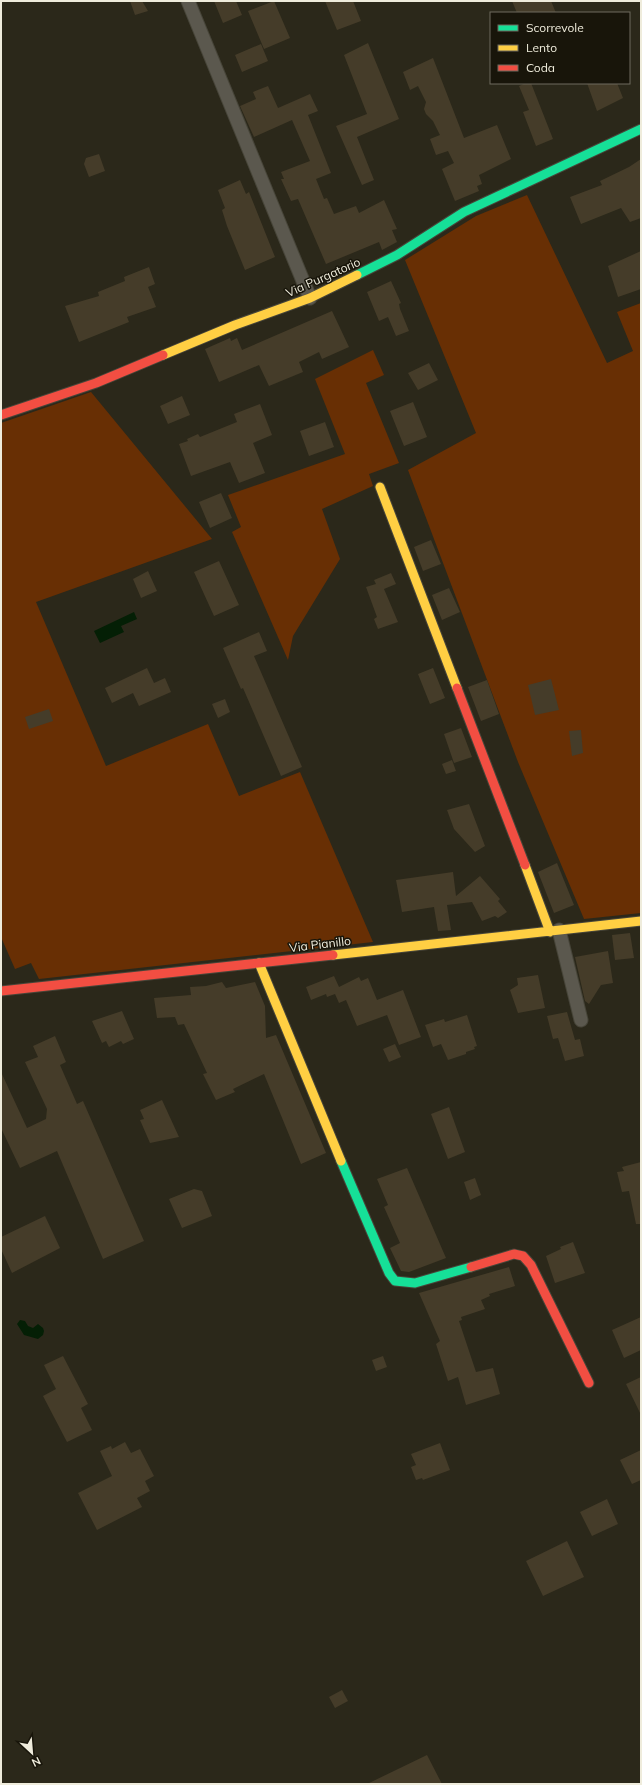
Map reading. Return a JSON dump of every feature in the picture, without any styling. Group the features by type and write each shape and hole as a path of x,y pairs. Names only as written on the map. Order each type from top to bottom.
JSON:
{"street":[{"path":"188,1 310,298"},
{"name":"Via Purgatorio","path":"1,415 96,383 235,325 310,298 397,255 464,212 641,129"},
{"path":"380,487 555,931 581,1020"},
{"name":"Via Pianillo","path":"1,991 641,921"},
{"path":"259,963 306,1080 394,1281 415,1283 514,1254 523,1256 534,1272 589,1383"}],"shaded area":[{"path":"527,195 607,363 633,351 617,312 641,303 641,913 584,919 518,762 408,470 476,433 405,260 476,216"},
{"path":"373,350 384,375 366,383 399,463 369,474 373,486 322,509 340,559 293,636 288,660 232,532 241,527 228,495 345,454 315,379"},
{"path":"91,392 212,539 36,602 106,766 208,724 239,796 300,772 373,942 39,979 31,963 15,969 1,937 1,423"},
{"path":"134,612 137,619 121,626 124,632 100,643 94,631"},
{"path":"20,1320 25,1321 28,1326 33,1328 38,1324 43,1328 43,1335 38,1339 24,1335 17,1324"}],"building":[{"path":"130,1 142,1 148,11 135,15"},
{"path":"214,1 236,1 242,15 223,23"},
{"path":"274,1 290,38 264,49 248,11"},
{"path":"325,1 353,1 361,21 337,30"},
{"path":"512,1 551,1 556,12 517,12"},
{"path":"368,43 399,119 357,137 374,180 362,185 336,126 367,114 344,55"},
{"path":"261,44 268,61 242,72 235,55"},
{"path":"433,58 464,138 497,125 511,159 479,175 482,184 477,186 479,191 455,201 442,169 454,163 448,151 436,155 430,139 440,135 433,121 426,114 424,109 426,102 418,86 410,90 403,72"},
{"path":"524,84 531,84 553,139 536,146 523,112 529,110 519,86"},
{"path":"587,84 617,84 623,98 597,111"},
{"path":"268,86 278,108 310,94 318,111 308,115 331,173 316,179 324,199 327,198 334,214 356,206 359,213 384,200 397,229 392,230 397,242 382,250 379,242 326,264 298,199 291,201 281,179 284,179 281,172 310,161 292,120 254,137 240,106 256,99 253,92"},
{"path":"99,154 105,171 89,177 84,164 86,158"},
{"path":"641,159 641,218 630,222 621,208 581,224 570,197 602,185 600,181 629,167"},
{"path":"240,180 246,194 249,192 275,257 245,270 227,226 222,210 225,208 218,190"},
{"path":"641,251 641,289 618,297 608,266"},
{"path":"149,267 155,284 148,287 156,307 127,317 129,322 79,342 65,306 99,296 98,292 125,281 124,277"},
{"path":"391,281 401,303 399,304 400,309 409,331 396,336 388,317 379,321 367,292"},
{"path":"332,311 349,347 322,359 319,352 299,362 303,372 269,386 259,365 219,382 205,349 230,338 231,341 237,338 242,350"},
{"path":"429,363 438,380 418,390 408,373"},
{"path":"182,396 190,415 168,424 160,406"},
{"path":"413,402 427,437 404,446 390,411"},
{"path":"260,404 272,435 253,443 265,473 239,483 230,462 191,476 179,444 188,441 187,439 198,434 200,437 237,422 234,414"},
{"path":"325,422 334,447 309,456 300,431"},
{"path":"221,493 232,518 210,528 199,502"},
{"path":"431,540 441,564 423,571 414,547"},
{"path":"219,561 239,605 214,616 194,572"},
{"path":"148,571 157,591 141,598 133,579"},
{"path":"391,573 396,584 384,589 398,622 378,629 374,619 377,617 366,587 376,584 374,580"},
{"path":"449,588 460,612 442,620 432,595"},
{"path":"259,632 267,651 254,656 302,767 281,776 243,688 241,689 223,648"},
{"path":"147,668 154,683 165,678 171,692 139,706 133,693 112,703 105,688"},
{"path":"433,668 445,698 430,704 418,674"},
{"path":"551,679 559,710 535,715 528,685"},
{"path":"487,680 499,714 481,721 468,687"},
{"path":"225,699 230,712 218,718 212,704"},
{"path":"49,709 53,721 29,729 25,717"},
{"path":"461,728 472,757 454,763 444,734"},
{"path":"581,730 583,753 572,756 569,731"},
{"path":"452,760 456,771 446,774 442,764"},
{"path":"469,804 485,846 475,852 454,829 447,810"},
{"path":"557,863 574,905 554,913 538,872"},
{"path":"453,872 456,896 480,876 500,899 498,901 507,912 498,918 495,916 482,921 472,902 447,905 451,930 438,931 434,907 402,912 396,880"},
{"path":"630,933 634,958 615,960 612,935"},
{"path":"608,951 613,983 601,985 589,1004 585,1001 575,957"},
{"path":"538,975 545,1008 518,1013 510,990 518,985 517,978"},
{"path":"334,976 339,987 359,977 361,981 368,978 377,1000 403,990 421,1037 399,1045 387,1015 357,1026 346,1000 339,1003 335,994 327,997 326,994 311,1000 306,987"},
{"path":"222,982 226,988 255,982 265,1006 266,1038 276,1035 326,1153 301,1164 264,1074 233,1089 235,1092 216,1100 203,1074 207,1073 184,1024 178,1025 175,1017 157,1018 154,998 191,995 190,987 206,986"},
{"path":"122,1011 134,1039 123,1044 121,1041 109,1047 106,1041 102,1043 92,1021"},
{"path":"567,1012 575,1040 580,1039 584,1056 565,1061 558,1038 553,1039 547,1016"},
{"path":"467,1015 477,1046 474,1047 475,1049 466,1052 466,1054 448,1060 441,1044 433,1047 425,1025 444,1019 445,1022"},
{"path":"55,1036 66,1062 60,1065 77,1104 83,1101 144,1241 103,1259 57,1151 20,1168 1,1128 1,1072 27,1128 46,1119 47,1109 25,1062 38,1057 33,1046"},
{"path":"395,1044 401,1057 389,1062 383,1049"},
{"path":"162,1100 179,1137 150,1143 140,1120 144,1119 140,1110"},
{"path":"449,1107 465,1152 448,1159 431,1114"},
{"path":"641,1162 641,1224 636,1224 629,1191 622,1192 617,1172 624,1171 622,1167"},
{"path":"407,1168 446,1258 409,1272 401,1271 390,1248 400,1243 384,1207 388,1205 377,1179"},
{"path":"475,1178 481,1195 470,1200 464,1182"},
{"path":"194,1189 202,1191 212,1216 182,1228 169,1199"},
{"path":"45,1216 60,1248 12,1273 1,1249 1,1237"},
{"path":"573,1242 585,1273 555,1283 546,1256 561,1249 560,1247"},
{"path":"509,1267 515,1286 489,1294 490,1296 481,1300 485,1309 461,1317 462,1320 459,1321 476,1372 493,1368 500,1394 466,1405 458,1377 448,1381 436,1344 440,1341 419,1293"},
{"path":"641,1317 641,1350 624,1358 612,1330"},
{"path":"63,1356 88,1404 81,1408 92,1430 67,1442 43,1396 56,1389 44,1365"},
{"path":"383,1356 387,1367 376,1371 372,1360"},
{"path":"641,1377 641,1415 626,1384"},
{"path":"125,1442 131,1453 140,1449 154,1476 145,1481 150,1491 137,1498 142,1507 97,1530 78,1493 112,1476 100,1451 111,1446 112,1449"},
{"path":"440,1443 450,1470 423,1480 422,1478 416,1480 411,1467 416,1465 411,1454"},
{"path":"641,1450 641,1480 632,1484 620,1460"},
{"path":"607,1499 618,1524 592,1536 580,1512"},
{"path":"567,1541 584,1577 543,1596 526,1561"},
{"path":"342,1690 348,1701 335,1708 329,1697"},
{"path":"427,1755 442,1784 367,1784"}],"traffic: fast":[{"path":"357,275 397,255 464,212 641,129"},
{"path":"341,1161 389,1273 395,1281 415,1283 471,1267"}],"traffic: slow":[{"path":"163,355 235,325 310,298 357,275"},
{"path":"380,487 457,688"},
{"path":"525,865 550,932"},
{"path":"333,955 641,921"},
{"path":"259,963 341,1161"}],"traffic: jam":[{"path":"1,415 96,383 163,355"},
{"path":"457,688 525,865"},
{"path":"1,991 333,955"},
{"path":"471,1267 514,1254 523,1256 531,1265 589,1383"}]}
